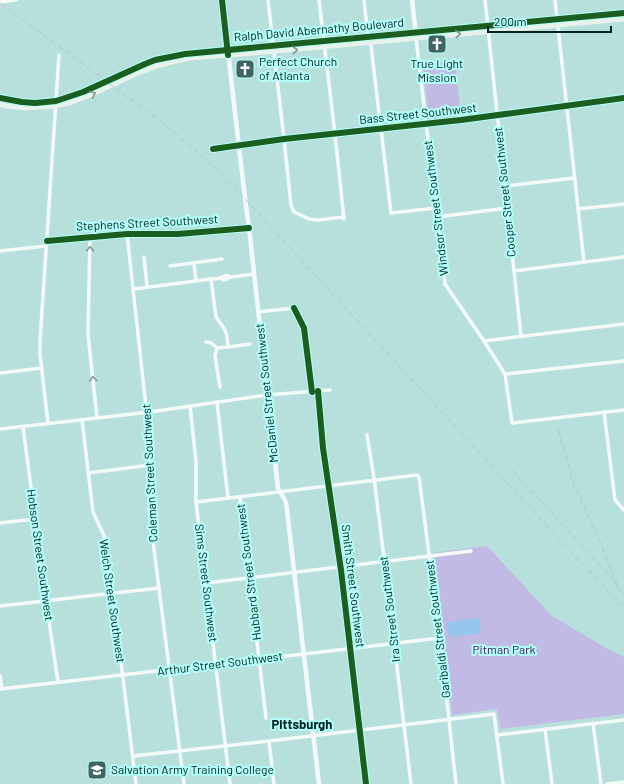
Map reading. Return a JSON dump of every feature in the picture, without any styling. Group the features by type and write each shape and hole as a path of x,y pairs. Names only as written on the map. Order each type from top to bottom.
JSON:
{"main road":[{"name":"Ralph David Abernathy Boulevard","path":"557,23 624,13"},
{"name":"Ralph David Abernathy Boulevard","path":"228,52 274,52 323,44 369,39 557,23 624,19"},
{"name":"Ralph David Abernathy Boulevard","path":"0,98 29,102 69,103 84,98 161,64 273,45 323,44"},
{"name":"Ralph David Abernathy Boulevard","path":"0,104 25,108 56,103"}],"street":[{"path":"0,2 16,0"},
{"name":"McDaniel Street Southwest","path":"222,0 278,488 286,502 319,784"},
{"path":"268,0 291,205 294,212 309,219 318,220 344,218 318,0"},
{"path":"364,0 391,213 436,208"},
{"name":"Windsor Street Southwest","path":"412,0 445,284 505,374 512,423 604,412"},
{"name":"Cooper Street Southwest","path":"485,0 521,336"},
{"path":"555,0 584,262"},
{"path":"48,424 40,341 59,55"},
{"name":"Bass Street Southwest","path":"213,149 284,139 497,116 566,105 624,98"},
{"path":"505,186 574,178"},
{"path":"578,209 624,204"},
{"path":"437,216 507,208"},
{"name":"Stephens Street Southwest","path":"47,241 127,234 178,234 249,228"},
{"name":"Coleman Street Southwest","path":"127,234 147,412 151,465 149,510 184,784"},
{"path":"90,237 88,334 97,418"},
{"path":"0,252 46,246"},
{"path":"144,257 147,286"},
{"path":"514,270 624,258"},
{"path":"170,266 194,264 222,259"},
{"path":"194,264 196,281"},
{"path":"134,289 147,286 211,279 221,278 223,280 231,277 254,274"},
{"path":"211,279 216,317 225,330 228,347"},
{"path":"258,312 294,308 304,328 312,392"},
{"path":"484,341 624,324"},
{"path":"206,342 211,343 217,348 250,344"},
{"path":"217,348 216,356 220,386"},
{"path":"505,374 624,361"},
{"path":"0,373 42,368"},
{"path":"0,429 147,412 267,395 330,390"},
{"name":"Smith Street Southwest","path":"318,391 323,448 340,566 366,784"},
{"name":"Hubbard Street Southwest","path":"217,402 228,498"},
{"name":"Sims Street Southwest","path":"190,406 196,462 196,502 230,784"},
{"path":"624,410 604,412 615,500 624,510"},
{"name":"Welch Street Southwest","path":"82,420 93,512 106,540 136,784"},
{"name":"Hobson Street Southwest","path":"23,427 58,682"},
{"name":"Ira Street Southwest","path":"367,435 385,561 411,784"},
{"path":"88,473 151,465"},
{"name":"Garibaldi Street Southwest","path":"374,480 417,475 420,477 456,784"},
{"path":"196,502 374,480"},
{"name":"Hubbard Street Southwest","path":"240,497 266,718"},
{"path":"0,523 35,519"},
{"path":"206,583 471,551"},
{"path":"0,606 159,588"},
{"name":"Arthur Street Southwest","path":"1,689 440,638"},
{"path":"0,676 1,689"},
{"path":"132,756 494,714 503,784"},
{"path":"497,735 623,720"},
{"path":"593,723 601,784"},
{"path":"545,729 552,784"},
{"path":"269,741 274,784"},
{"path":"607,784 624,782"}],"green space":[{"path":"455,61 461,117 429,121 423,65"},
{"name":"Pitman Park","path":"487,546 552,616 624,657 624,714 500,729 497,709 452,715 433,553"}],"water":[{"path":"479,618 481,633 449,637 447,622"}],"railway":[{"path":"0,3 160,121 212,165 582,564 624,607"},
{"path":"558,429 574,484 618,587"},
{"path":"512,470 611,577 624,595"}],"cycle path":[{"path":"222,0 228,55"},
{"path":"0,98 35,103 56,101 83,92 155,60 185,54 624,13"},
{"path":"213,149 284,139 461,120 624,98"},
{"path":"47,241 127,234 178,234 249,228"},
{"path":"294,308 304,328 312,392"},
{"path":"318,391 323,448 341,570 366,784"}],"place":[{"name":"True Light Mission","path":"437,44"},
{"name":"Perfect Church of Atlanta","path":"245,69"},
{"name":"Salvation Army Training College","path":"97,770"}],"district":[{"name":"Pittsburgh","path":"302,724"}]}
